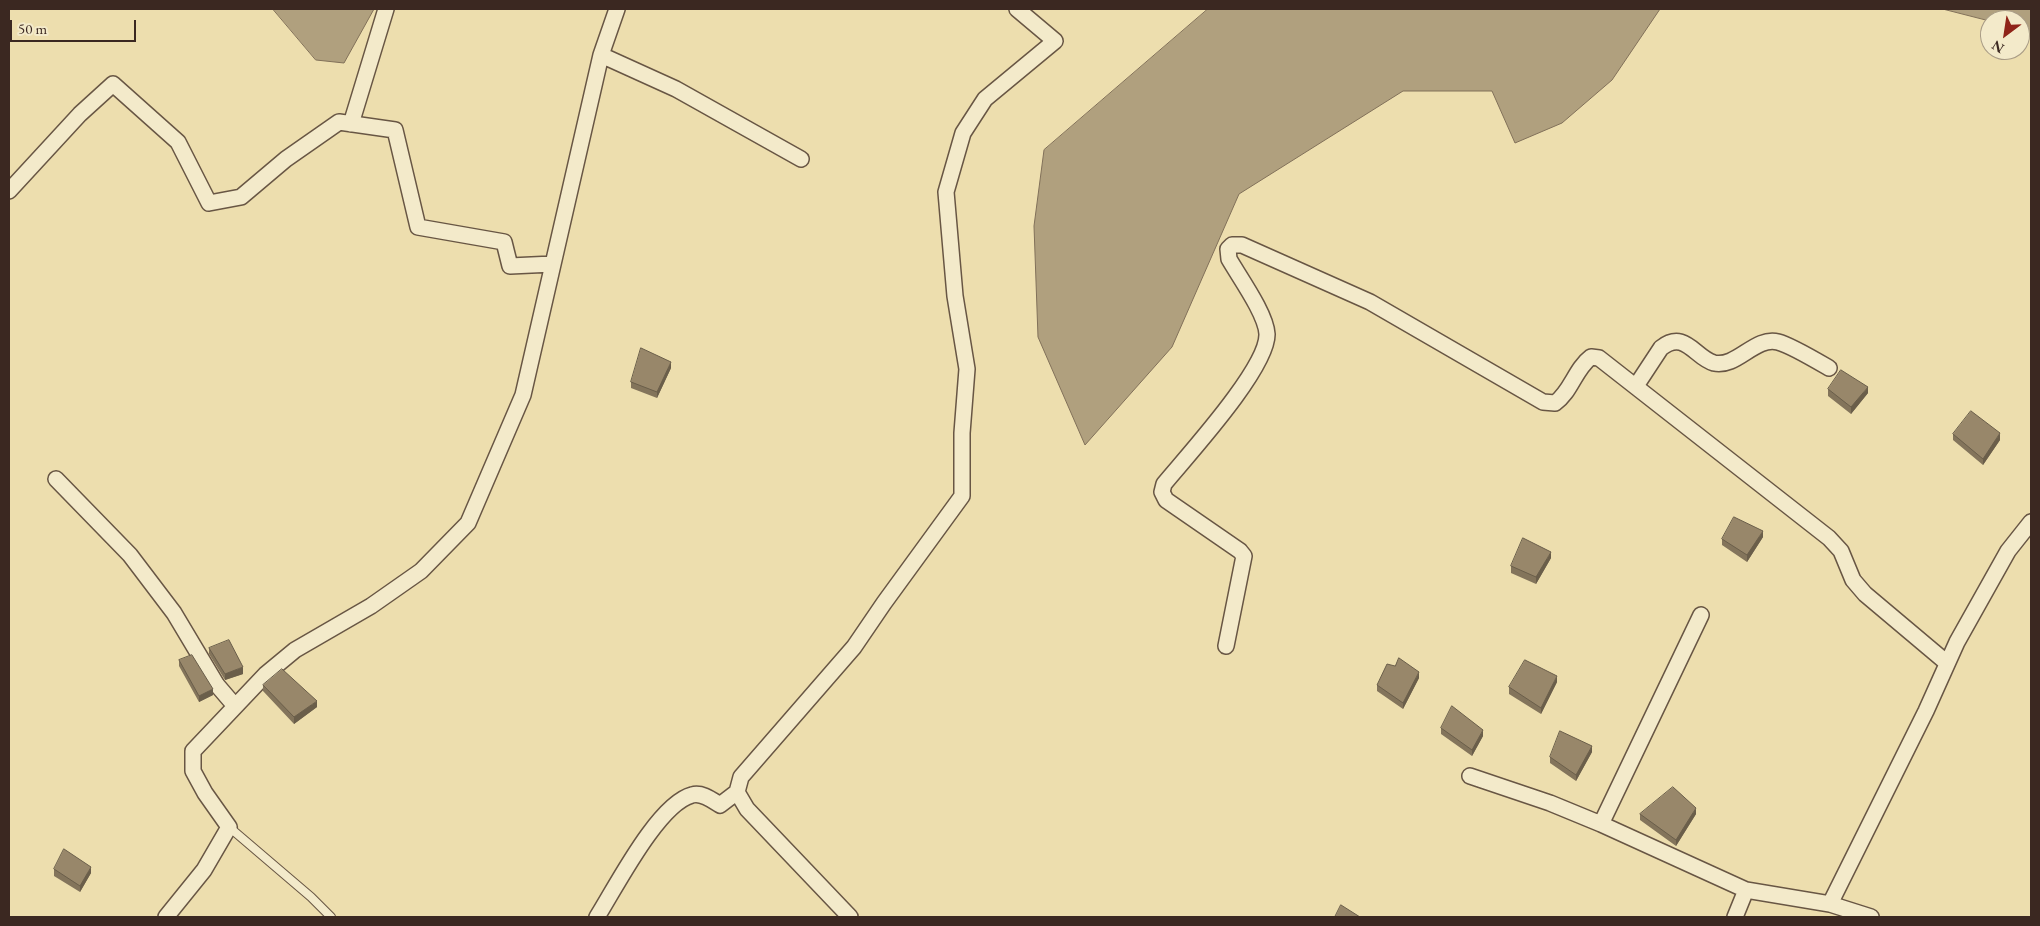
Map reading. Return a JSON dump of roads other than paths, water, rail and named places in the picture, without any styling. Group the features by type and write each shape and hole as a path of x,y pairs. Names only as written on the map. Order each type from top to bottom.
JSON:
{"street":[{"path":"351,124 386,9"},
{"path":"166,917 204,870 229,827 205,794 193,771 193,751 266,674 295,650 371,606 421,572 468,524 523,395 602,54 617,9"},
{"path":"597,917 649,833 673,806 693,794 708,797 720,805 737,792 742,777 854,648 884,603 962,496 962,433 967,369 956,296 946,192 963,133 985,99 1055,41 1017,9"},
{"path":"602,54 676,89 801,159"},
{"path":"9,191 80,114 113,84 178,142 209,203 241,196 286,159 339,122 395,130 418,227 504,242 510,266 553,264"},
{"path":"1226,646 1244,556 1240,550 1166,500 1162,492 1164,484 1239,394 1265,349 1267,335 1264,320 1229,259 1228,249 1232,246 1242,245 1370,302 1542,402 1554,403 1561,398 1584,362 1592,357 1599,358 1829,538 1841,551 1853,580 1865,594 1947,663"},
{"path":"1636,386 1661,348 1667,343 1676,342 1684,342 1713,362 1720,363 1732,360 1767,342 1778,342 1829,368"},
{"path":"56,480 130,554 174,613 217,685 235,706"},
{"path":"1830,904 1926,711 1957,642 2008,551 2031,522"},
{"path":"1601,824 1701,615"},
{"path":"1470,776 1550,803 1601,824 1746,890 1830,904 1871,917"},
{"path":"737,792 747,809 850,917"},
{"path":"1735,917 1746,890"}],"lane":[{"path":"229,827 311,896 332,917"}]}
